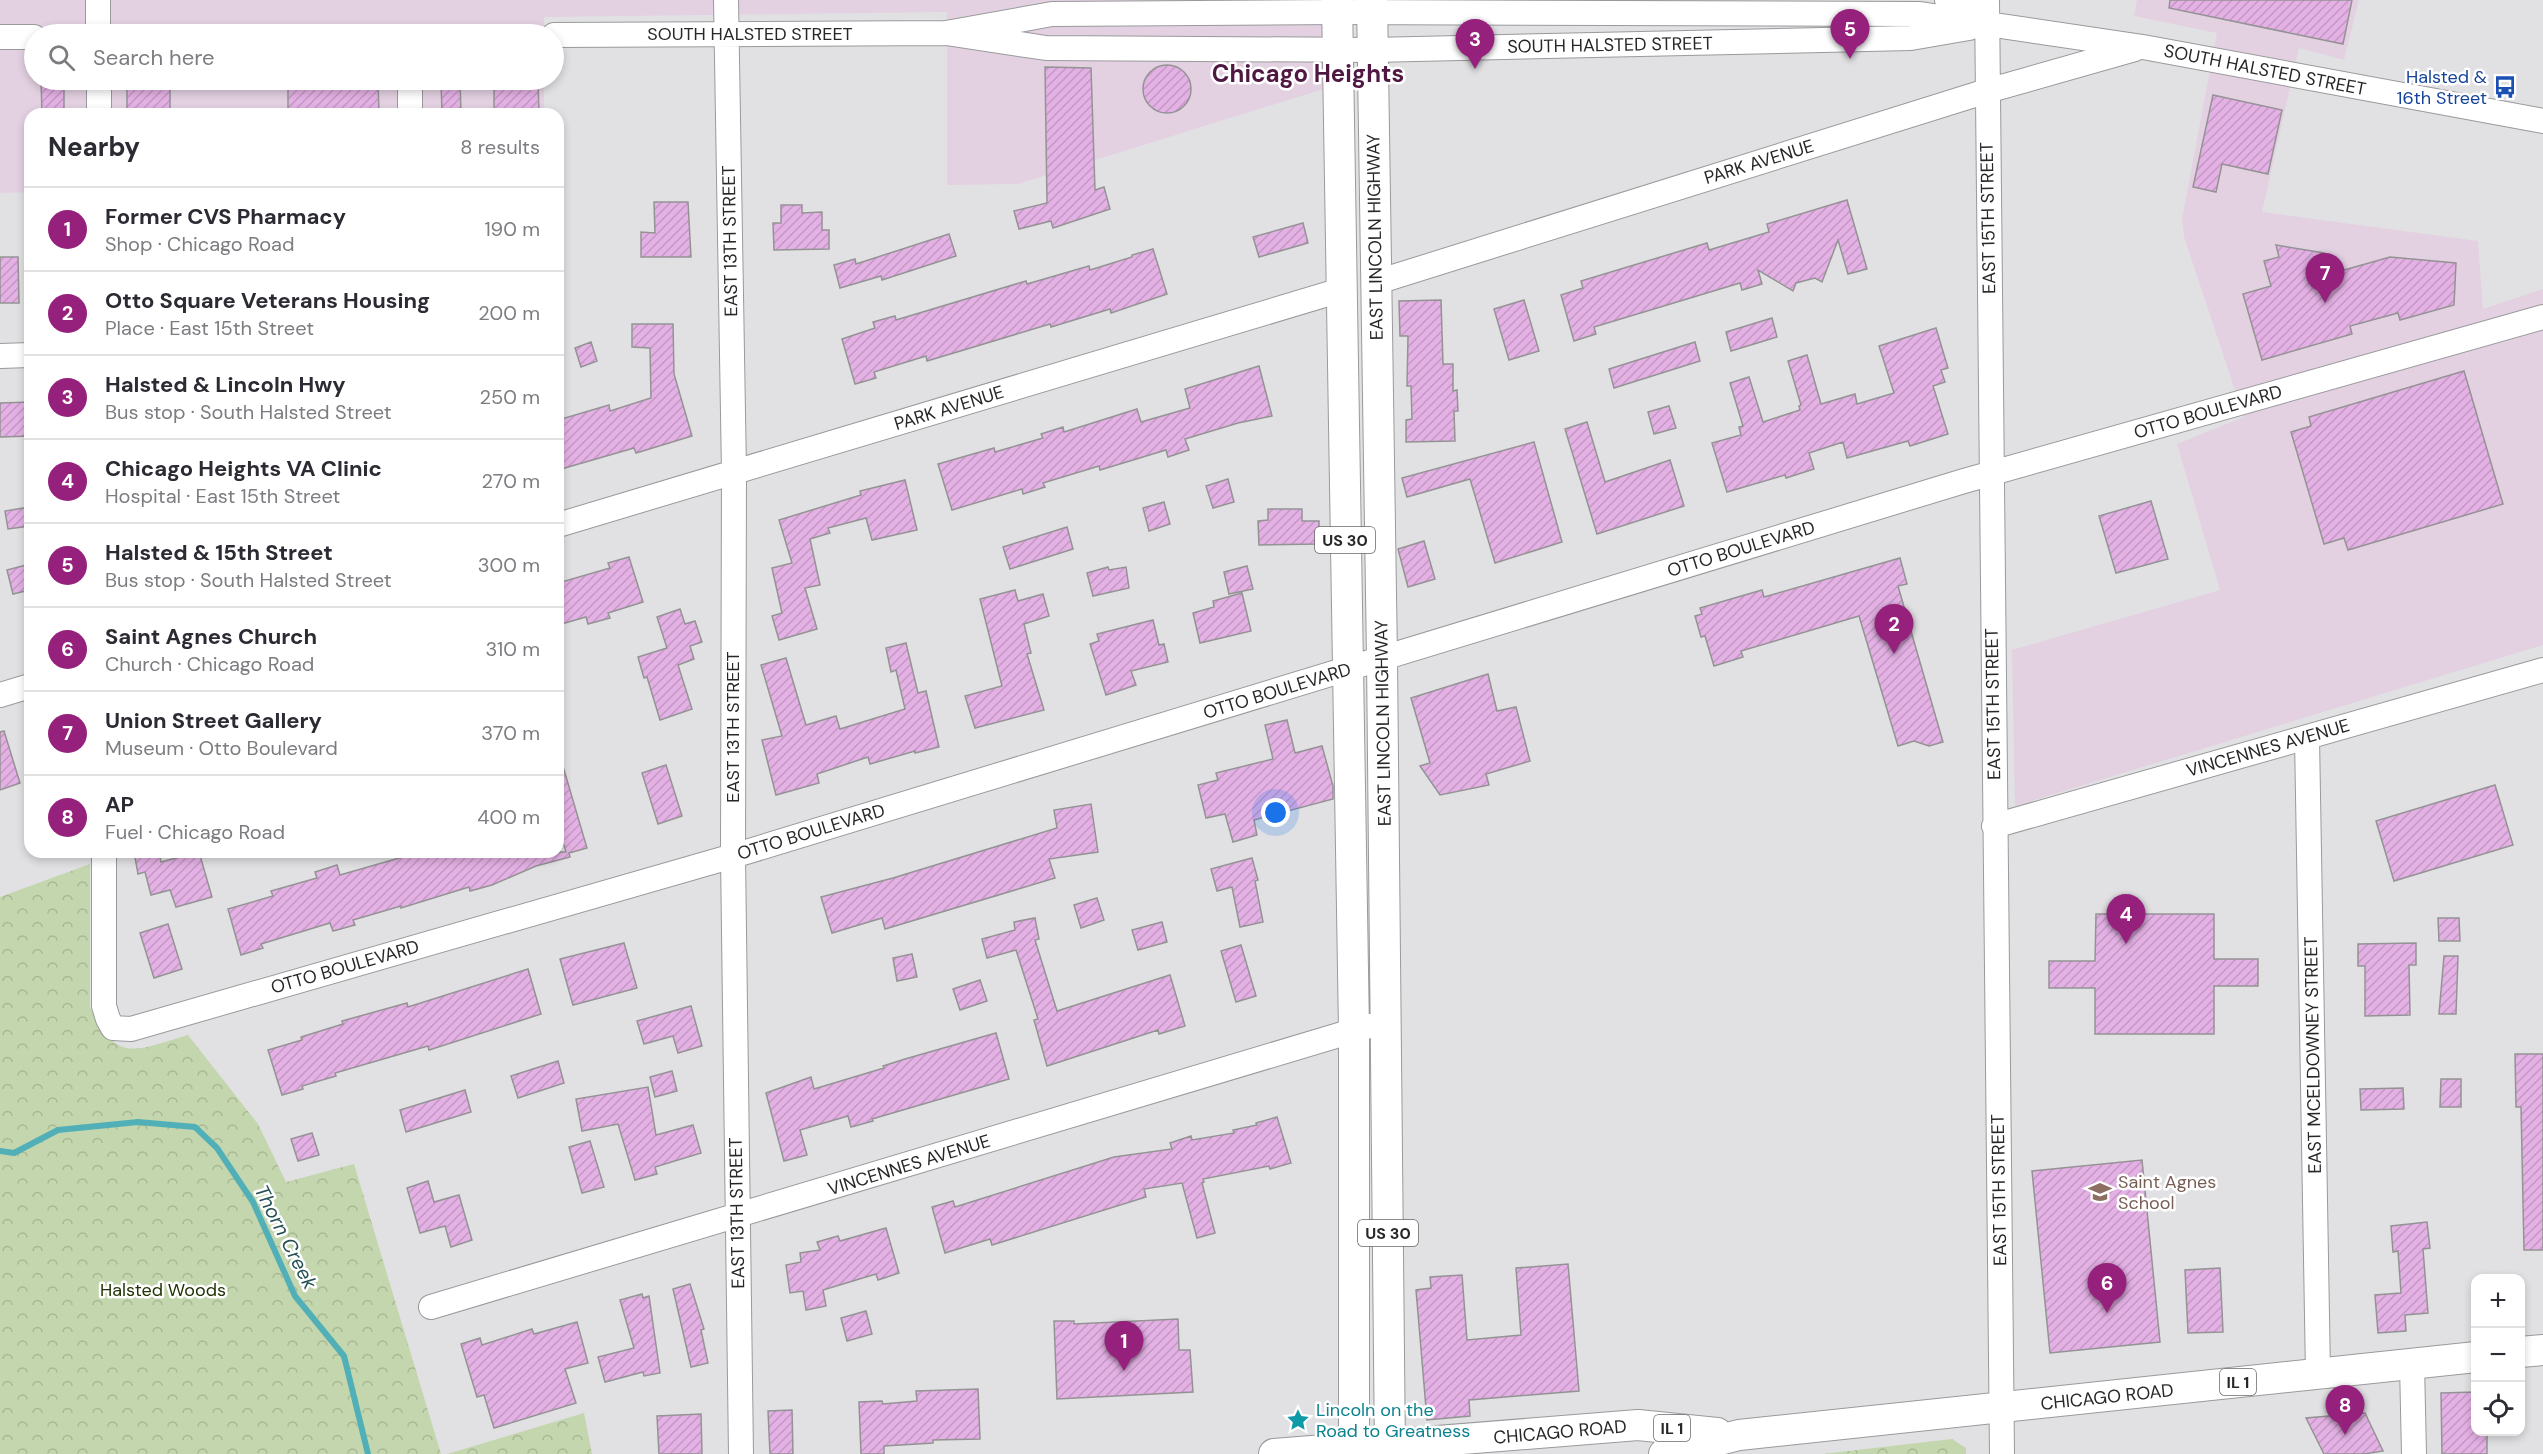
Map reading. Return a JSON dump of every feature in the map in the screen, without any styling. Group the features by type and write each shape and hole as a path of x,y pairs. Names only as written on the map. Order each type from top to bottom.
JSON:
{"main road":[{"name":"US 30","path":"1337,6 1337,49"},
{"name":"EAST LINCOLN HIGHWAY","path":"1372,6 1387,1020 1390,1450"},
{"name":"EAST LINCOLN HIGHWAY","path":"1337,49 1354,1031 1354,1451"},
{"path":"2525,1352 2543,1350"},
{"name":"CHICAGO ROAD","path":"1664,1454 1739,1435 2471,1357"},
{"name":"CHICAGO ROAD","path":"1274,1454 1390,1450 1638,1425 1739,1435"}],"street":[{"path":"98,0 98,24"},
{"name":"EAST 13TH STREET","path":"726,0 734,472 733,856 736,1216 741,1454"},
{"path":"1947,0 1967,8 1986,25"},
{"name":"EAST 15TH STREET","path":"1987,0 2002,1454"},
{"name":"SOUTH HALSTED STREET","path":"946,33 1052,14 1337,6 1920,14 2143,47 2543,121"},
{"name":"SOUTH HALSTED STREET","path":"564,35 946,33 1046,48 1372,50 1911,38 1986,25"},
{"path":"0,38 24,37"},
{"name":"PARK AVENUE","path":"1377,282 1987,91 2143,47"},
{"path":"99,90 99,108"},
{"path":"410,90 410,108"},
{"name":"PARK AVENUE","path":"564,523 1341,290"},
{"name":"OTTO BOULEVARD","path":"104,858 105,1006 113,1028 131,1029 733,856 1991,473 2543,317"},
{"path":"0,356 24,355"},
{"name":"VINCENNES AVENUE","path":"1994,826 2543,670"},
{"path":"0,695 24,688"},
{"name":"EAST MCELDOWNEY STREET","path":"2307,737 2318,1374"},
{"name":"VINCENNES AVENUE","path":"431,1307 1387,1020"},
{"path":"2412,1364 2414,1454"}],"shaded area":[{"path":"0,0 1326,0 1327,88 1018,184 947,185 947,12 544,17 544,24 24,24 24,90 544,90 544,108 24,108 24,192 0,193"},
{"path":"2137,0 2359,0 2344,60 2299,48 2262,212 2478,241 2483,309 2543,289 2543,645 2015,806 2012,650 2220,590 2177,444 2244,417 2184,237 2182,219 2217,33 2134,16"}],"green space":[{"name":"Halsted Woods","path":"90,864 90,1007 100,1025 109,1038 119,1045 130,1048 155,1045 188,1035 258,1124 286,1182 354,1164 441,1454 0,1454 0,897"},
{"path":"584,1413 592,1454 447,1454"},
{"path":"1952,1439 1966,1448 1966,1454 1822,1454"}],"building":[{"path":"2170,0 2352,0 2343,44 2169,8"},
{"path":"1162,65 1172,65 1184,72 1191,84 1191,94 1184,106 1172,113 1162,113 1147,102 1143,94 1143,84 1154,69"},
{"path":"1045,67 1091,68 1095,190 1104,187 1110,209 1053,228 1051,221 1019,229 1014,211 1047,203"},
{"path":"41,90 64,90 64,108 42,108"},
{"path":"127,90 170,90 170,108 127,108"},
{"path":"288,90 378,90 379,108 288,108"},
{"path":"441,90 460,90 461,108 442,108"},
{"path":"494,90 538,90 539,108 494,108"},
{"path":"2213,95 2282,110 2268,174 2222,164 2216,192 2193,187"},
{"path":"1847,200 1867,269 1848,274 1838,240 1822,282 1815,278 1796,283 1793,291 1758,270 1762,284 1742,290 1740,283 1594,327 1596,334 1574,341 1561,295 1583,288 1581,281 1707,243 1709,250 1769,232 1767,224"},
{"path":"654,202 688,202 691,257 641,257 641,232 655,233"},
{"path":"781,205 802,205 802,213 822,212 822,230 829,230 829,249 774,250 773,223 781,223"},
{"path":"1303,223 1308,243 1259,257 1253,237"},
{"path":"949,234 956,256 882,280 881,276 840,288 834,265 855,259 856,264"},
{"path":"2276,245 2324,253 2330,274 2390,257 2456,263 2454,305 2400,320 2398,313 2350,326 2352,334 2262,360 2243,294 2271,286 2264,261 2279,257"},
{"path":"1153,249 1167,294 1111,313 1110,309 1051,327 1050,324 927,361 926,356 874,372 876,378 855,384 842,339 875,328 873,322 895,316 896,320 1026,281 1027,284 1089,266 1090,270"},
{"path":"0,257 18,257 19,303 0,303"},
{"path":"1441,300 1443,364 1453,364 1453,391 1457,390 1458,411 1454,411 1455,441 1406,442 1406,420 1412,419 1411,386 1407,386 1408,336 1400,336 1399,301"},
{"path":"1524,300 1539,351 1509,360 1494,309"},
{"path":"1772,318 1777,337 1731,351 1726,332"},
{"path":"632,324 673,324 674,374 692,436 636,453 634,448 564,468 564,418 609,405 610,411 651,398 650,348 632,347"},
{"path":"1936,328 1948,368 1941,370 1945,382 1933,386 1948,434 1910,446 1908,441 1847,458 1843,442 1809,453 1814,469 1727,492 1712,443 1741,435 1739,427 1743,426 1730,383 1749,377 1763,422 1800,410 1801,405 1788,361 1807,355 1821,404 1855,394 1857,404 1894,393 1879,346"},
{"path":"591,342 597,361 581,367 575,348"},
{"path":"1695,342 1700,361 1614,388 1609,369"},
{"path":"1259,366 1272,416 1238,423 1185,439 1189,450 1168,457 1166,450 1100,470 1099,466 1043,483 1045,487 1023,494 1022,489 952,510 938,464 994,448 995,452 1043,438 1041,434 1063,427 1064,432 1137,409 1141,422 1190,408 1185,389"},
{"path":"2464,371 2503,504 2348,550 2344,538 2324,544 2291,432 2311,426 2309,417"},
{"path":"24,402 24,436 0,437 0,403"},
{"path":"1669,406 1676,428 1654,434 1648,412"},
{"path":"1587,422 1605,482 1670,460 1684,506 1597,534 1565,429"},
{"path":"1534,442 1562,542 1495,563 1470,479 1407,497 1402,478"},
{"path":"1228,479 1234,502 1213,508 1206,486"},
{"path":"905,480 917,530 872,540 866,518 828,528 830,533 810,539 820,585 805,588 817,629 779,640 772,616 782,613 772,568 792,563 779,520 861,495 860,491"},
{"path":"2151,501 2168,559 2116,573 2099,516"},
{"path":"1164,502 1170,524 1149,531 1143,508"},
{"path":"24,508 24,527 8,529 5,511"},
{"path":"1268,509 1302,509 1302,521 1319,521 1319,544 1259,545 1258,521 1268,520"},
{"path":"1067,527 1073,549 1010,569 1003,547"},
{"path":"1424,541 1435,579 1408,587 1398,549"},
{"path":"629,557 643,602 608,613 610,618 588,624 586,617 564,623 564,581 610,568 608,563"},
{"path":"1900,558 1907,584 1898,586 1943,742 1929,746 1914,741 1898,746 1859,616 1741,651 1743,657 1714,666 1705,636 1701,637 1695,616 1702,614 1700,608 1762,590 1764,597"},
{"path":"24,566 24,591 13,594 7,570"},
{"path":"1247,566 1253,589 1229,594 1224,572"},
{"path":"1108,567 1109,570 1126,567 1129,588 1093,596 1087,573"},
{"path":"1015,590 1018,601 1043,594 1049,616 1024,624 1031,653 1027,654 1044,710 975,728 965,696 1002,686 980,599"},
{"path":"1242,593 1251,631 1200,643 1193,613 1214,607 1213,601"},
{"path":"680,609 685,624 695,621 702,642 690,646 694,659 678,665 692,709 660,720 647,677 644,678 638,657 667,648 657,617"},
{"path":"1153,620 1159,645 1164,644 1168,662 1131,671 1136,685 1106,695 1090,644 1099,641 1097,634"},
{"path":"906,643 918,693 926,691 939,747 915,753 915,751 870,764 868,757 817,774 819,783 776,795 762,740 782,736 761,665 786,658 806,725 836,716 840,729 905,709 896,670 891,672 886,648"},
{"path":"1488,674 1497,711 1516,707 1530,761 1486,774 1489,785 1440,795 1420,766 1430,763 1411,698"},
{"path":"1287,720 1295,753 1322,746 1333,786 1333,799 1254,820 1257,835 1233,842 1225,814 1206,818 1198,785 1218,780 1216,773 1273,759 1265,725"},
{"path":"4,731 20,783 0,790 0,732"},
{"path":"666,765 682,816 658,824 642,773"},
{"path":"564,770 587,848 569,853 570,857 536,866 492,885 470,891 469,887 353,920 355,925 333,931 330,923 261,944 263,948 241,955 228,909 273,896 271,891 317,878 315,872 337,865 340,875 399,858 564,858 564,852 566,852 564,846"},
{"path":"2495,785 2513,845 2394,881 2376,821"},
{"path":"1091,804 1098,852 1049,859 1055,878 885,929 882,918 832,933 821,897 893,878 1057,828 1054,810"},
{"path":"135,858 160,858 161,862 176,858 201,858 212,897 176,907 170,890 151,895 145,872 138,874"},
{"path":"1252,858 1258,880 1255,881 1263,922 1240,927 1232,887 1217,891 1211,869"},
{"path":"1097,898 1104,920 1081,928 1074,905"},
{"path":"2096,914 2214,914 2214,959 2258,959 2258,986 2214,986 2214,1034 2095,1034 2095,988 2049,988 2049,961 2095,961"},
{"path":"1035,918 1039,939 1035,940 1057,1011 1170,975 1185,1026 1159,1034 1158,1030 1047,1066 1034,1020 1038,1019 1016,950 987,958 982,939 1015,930 1014,922"},
{"path":"2438,918 2459,918 2460,941 2439,941"},
{"path":"1162,922 1167,942 1138,950 1132,930"},
{"path":"168,924 182,969 154,978 140,933"},
{"path":"624,943 637,988 573,1005 560,959"},
{"path":"2416,943 2416,965 2409,965 2410,1015 2365,1016 2365,966 2358,966 2358,944"},
{"path":"1241,945 1256,996 1236,1002 1221,951"},
{"path":"912,954 917,977 897,981 893,958"},
{"path":"2444,956 2458,956 2456,1014 2439,1014"},
{"path":"528,969 541,1014 429,1050 428,1046 335,1073 336,1076 302,1086 303,1089 282,1095 268,1050 343,1024 342,1021 407,1003 408,1007"},
{"path":"980,980 987,1001 960,1010 953,989"},
{"path":"691,1006 702,1046 678,1053 673,1036 644,1044 637,1021"},
{"path":"996,1033 1009,1079 851,1127 848,1116 800,1130 807,1155 784,1161 766,1093 811,1077 814,1089 884,1068 883,1066 905,1059"},
{"path":"2515,1054 2543,1054 2543,1250 2524,1250 2521,1107 2516,1107"},
{"path":"558,1061 564,1083 518,1098 511,1076"},
{"path":"672,1071 677,1091 655,1097 650,1077"},
{"path":"2441,1079 2461,1079 2461,1107 2440,1107"},
{"path":"648,1087 656,1135 693,1125 701,1153 655,1167 657,1174 635,1180 618,1124 582,1131 576,1099"},
{"path":"2403,1088 2404,1109 2361,1110 2360,1089"},
{"path":"465,1090 471,1112 406,1132 400,1110"},
{"path":"1277,1117 1291,1163 1270,1169 1269,1166 1203,1179 1202,1183 1215,1233 1197,1238 1182,1183 1144,1189 1146,1197 992,1245 990,1239 945,1253 932,1207 953,1201 955,1207 1114,1157 1172,1149 1170,1143 1191,1136 1192,1140 1234,1133 1233,1130 1257,1125 1256,1123"},
{"path":"312,1133 319,1155 298,1161 291,1139"},
{"path":"590,1141 604,1187 582,1193 569,1147"},
{"path":"2142,1160 2160,1342 2050,1353 2032,1171"},
{"path":"428,1181 434,1202 459,1195 472,1240 451,1247 445,1226 420,1233 407,1188"},
{"path":"2427,1222 2430,1248 2423,1249 2428,1313 2405,1315 2406,1331 2378,1333 2375,1295 2401,1293 2398,1251 2393,1252 2391,1226"},
{"path":"886,1228 899,1273 878,1280 876,1274 823,1290 826,1306 806,1310 803,1291 790,1293 786,1265 801,1262 800,1253 820,1250 817,1242 838,1236 840,1241"},
{"path":"1568,1264 1579,1391 1469,1400 1470,1416 1427,1420 1416,1290 1431,1288 1430,1277 1462,1275 1467,1340 1521,1335 1516,1268"},
{"path":"2220,1268 2223,1332 2188,1333 2185,1270"},
{"path":"690,1284 704,1329 701,1330 708,1363 691,1367 673,1289"},
{"path":"642,1294 643,1298 649,1296 660,1373 644,1376 643,1372 605,1382 598,1357 634,1348 620,1300"},
{"path":"866,1311 872,1334 847,1341 841,1318"},
{"path":"1178,1319 1179,1350 1190,1350 1193,1392 1057,1399 1054,1321 1074,1321 1074,1324"},
{"path":"577,1322 588,1363 565,1369 576,1403 494,1428 484,1395 477,1397 461,1344 480,1338 482,1345 532,1329 534,1334"},
{"path":"978,1389 980,1439 933,1440 933,1443 884,1446 884,1454 861,1454 859,1402 882,1401 883,1404 917,1401 916,1391"},
{"path":"2471,1392 2471,1436 2487,1436 2487,1454 2442,1454 2441,1393"},
{"path":"792,1410 793,1454 770,1454 768,1411"},
{"path":"2365,1413 2383,1451 2364,1454 2324,1454 2306,1418"},
{"path":"701,1414 702,1454 659,1454 657,1416"}],"waterway":[{"name":"Thorn Creek","path":"0,1151 14,1153 58,1130 138,1122 195,1127 217,1148 253,1202 295,1296 344,1356 368,1454"}],"place":[{"name":"Halsted & 15th Street","path":"1850,59"},
{"name":"Halsted & Lincoln Hwy","path":"1475,69"},
{"name":"Halsted & 16th Street","path":"2505,87"},
{"name":"Union Street Gallery","path":"2325,303"},
{"name":"Otto Square Veterans Housing","path":"1894,654"},
{"name":"Chicago Heights VA Clinic","path":"2126,944"},
{"name":"Saint Agnes School","path":"2100,1192"},
{"name":"Saint Agnes Church","path":"2107,1313"},
{"name":"Former CVS Pharmacy","path":"1124,1371"},
{"name":"Lincoln on the Road to Greatness","path":"1298,1420"},
{"name":"AP","path":"2345,1435"}],"district":[{"name":"Chicago Heights","path":"1308,74"}]}
